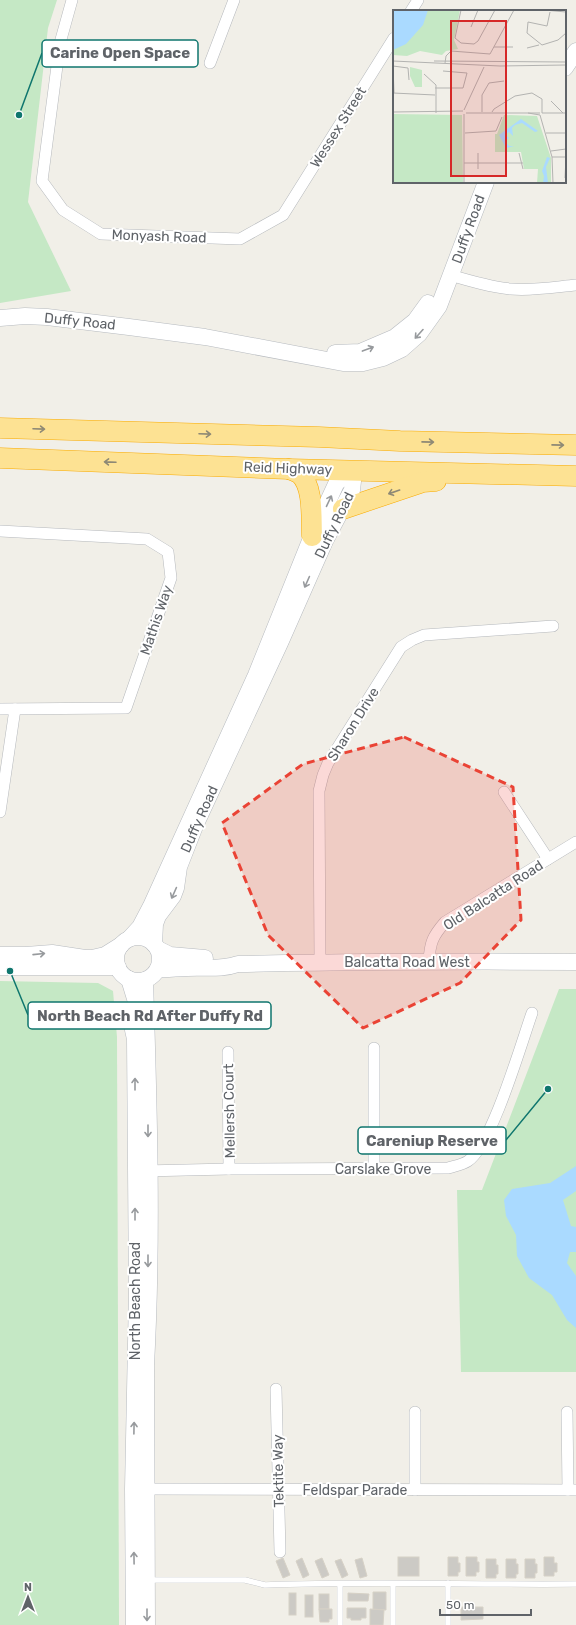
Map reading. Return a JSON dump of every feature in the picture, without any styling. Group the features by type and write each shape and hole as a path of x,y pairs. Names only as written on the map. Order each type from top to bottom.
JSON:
{"highway":[{"path":"0,428 576,445"},
{"path":"319,437 342,448 347,453 351,461 351,470"},
{"path":"351,470 370,450 385,444 400,441"},
{"name":"Reid Highway","path":"0,458 576,476"},
{"path":"289,468 300,474 305,482 311,503 312,536"},
{"path":"343,509 423,482 512,475"}],"main road":[{"path":"566,66 576,51"},
{"name":"Duffy Road","path":"0,318 25,316 47,317 129,327 205,337 343,363 363,363 383,358 402,349 419,334 439,306 486,183"},
{"name":"Duffy Road","path":"126,942 140,927 151,906 256,675 312,536 336,484 343,475 351,470 354,481 352,490 325,541 280,643 195,826 178,867 176,888 173,896 156,920 156,946"},
{"path":"0,955 52,953 92,958 105,955 126,942 144,937 156,946 160,955 158,969 155,974 145,980 140,981 129,979 120,972 116,956 126,942"},
{"name":"Balcatta Road West","path":"156,946 170,955 226,960 238,964"},
{"name":"Balcatta Road West","path":"158,969 227,968 238,964 320,962 576,962"},
{"path":"0,967 118,967"},
{"name":"North Beach Road","path":"129,979 136,1008 133,1030 142,1172"},
{"name":"North Beach Road","path":"145,980 142,1172 137,1295 140,1580 146,1625"},
{"name":"North Beach Road","path":"134,1625 140,1580"}],"street":[{"name":"Monyash Road","path":"72,0 60,42 42,181 63,210 101,234 240,239 283,215"},
{"path":"210,63 234,0"},
{"path":"412,10 418,0"},
{"name":"Wessex Street","path":"283,215 393,40"},
{"path":"450,276 472,282 511,289 541,289 576,285"},
{"name":"Mathis Way","path":"0,531 147,539 168,552 171,578 126,708 0,709"},
{"name":"Sharon Drive","path":"320,962 319,791 323,775 328,762 401,648 412,640 424,635 554,626"},
{"path":"0,812 15,709"},
{"path":"504,792 548,860"},
{"name":"Old Balcatta Road","path":"429,961 430,945 435,934 445,922 576,842"},
{"name":"Carslake Grove","path":"142,1172 229,1169 448,1168 468,1161 484,1143 505,1093 532,1013"},
{"path":"374,1048 374,1169"},
{"name":"Mellersh Court","path":"228,1052 229,1169"},
{"name":"Tektite Way","path":"276,1389 280,1552"},
{"path":"415,1412 415,1490"},
{"path":"567,1412 572,1490"},
{"name":"Feldspar Parade","path":"140,1489 572,1490"}],"lane":[{"path":"140,1580 245,1580 265,1585 448,1583 488,1583 503,1585 576,1584"},
{"path":"448,1583 448,1625"},
{"path":"340,1584 340,1625"},
{"path":"393,1584 393,1625"}],"highlighted area":[{"path":"404,737 513,787 521,920 460,983 363,1028 268,935 222,823 303,764"}],"green space":[{"path":"0,0 57,0 48,28 28,202 71,291 0,303"},
{"path":"0,981 98,983 113,991 117,1037 119,1625 0,1625"},
{"path":"559,989 576,989 576,1372 461,1372 457,1190 482,1190"}],"water":[{"path":"576,1166 576,1191 563,1200 571,1226 576,1227 576,1252 570,1252 567,1263 576,1276 576,1328 567,1320 552,1295 529,1278 517,1256 516,1235 506,1216 504,1200 512,1189 550,1183"}],"building":[{"path":"398,1557 419,1557 419,1576 398,1576"},
{"path":"448,1557 458,1557 460,1572 458,1572 458,1576 448,1576"},
{"path":"466,1557 477,1557 477,1562 479,1562 479,1572 476,1572 476,1576 466,1576"},
{"path":"544,1557 554,1557 554,1563 557,1563 557,1572 554,1572 554,1576 544,1576"},
{"path":"283,1558 290,1575 283,1578 276,1561"},
{"path":"302,1558 309,1575 303,1578 296,1561"},
{"path":"322,1558 329,1575 322,1578 315,1561"},
{"path":"362,1558 367,1576 360,1578 355,1560"},
{"path":"341,1559 348,1575 342,1578 335,1561"},
{"path":"486,1559 496,1559 498,1574 496,1574 496,1578 486,1578"},
{"path":"506,1559 516,1559 516,1564 518,1564 518,1574 516,1574 516,1578 506,1578"},
{"path":"525,1559 535,1559 535,1564 537,1564 537,1573 535,1573 535,1578 525,1578"},
{"path":"373,1592 386,1592 386,1610 373,1609"},
{"path":"289,1593 296,1593 296,1615 289,1615"},
{"path":"348,1593 369,1594 368,1601 348,1601"},
{"path":"319,1594 329,1594 329,1609 319,1609"},
{"path":"305,1595 313,1595 313,1617 305,1617"},
{"path":"461,1607 483,1607 483,1619 461,1620"},
{"path":"347,1608 366,1608 366,1618 361,1618 361,1620 351,1620 351,1618 347,1618"},
{"path":"319,1609 332,1609 332,1619 329,1619 329,1622 320,1622"},
{"path":"370,1609 384,1610 383,1625 370,1625"}],"place":[{"name":"Carine Open Space","path":"19,115"},
{"name":"North Beach Rd After Duffy Rd","path":"10,971"},
{"name":"Careniup Reserve","path":"548,1089"}]}
